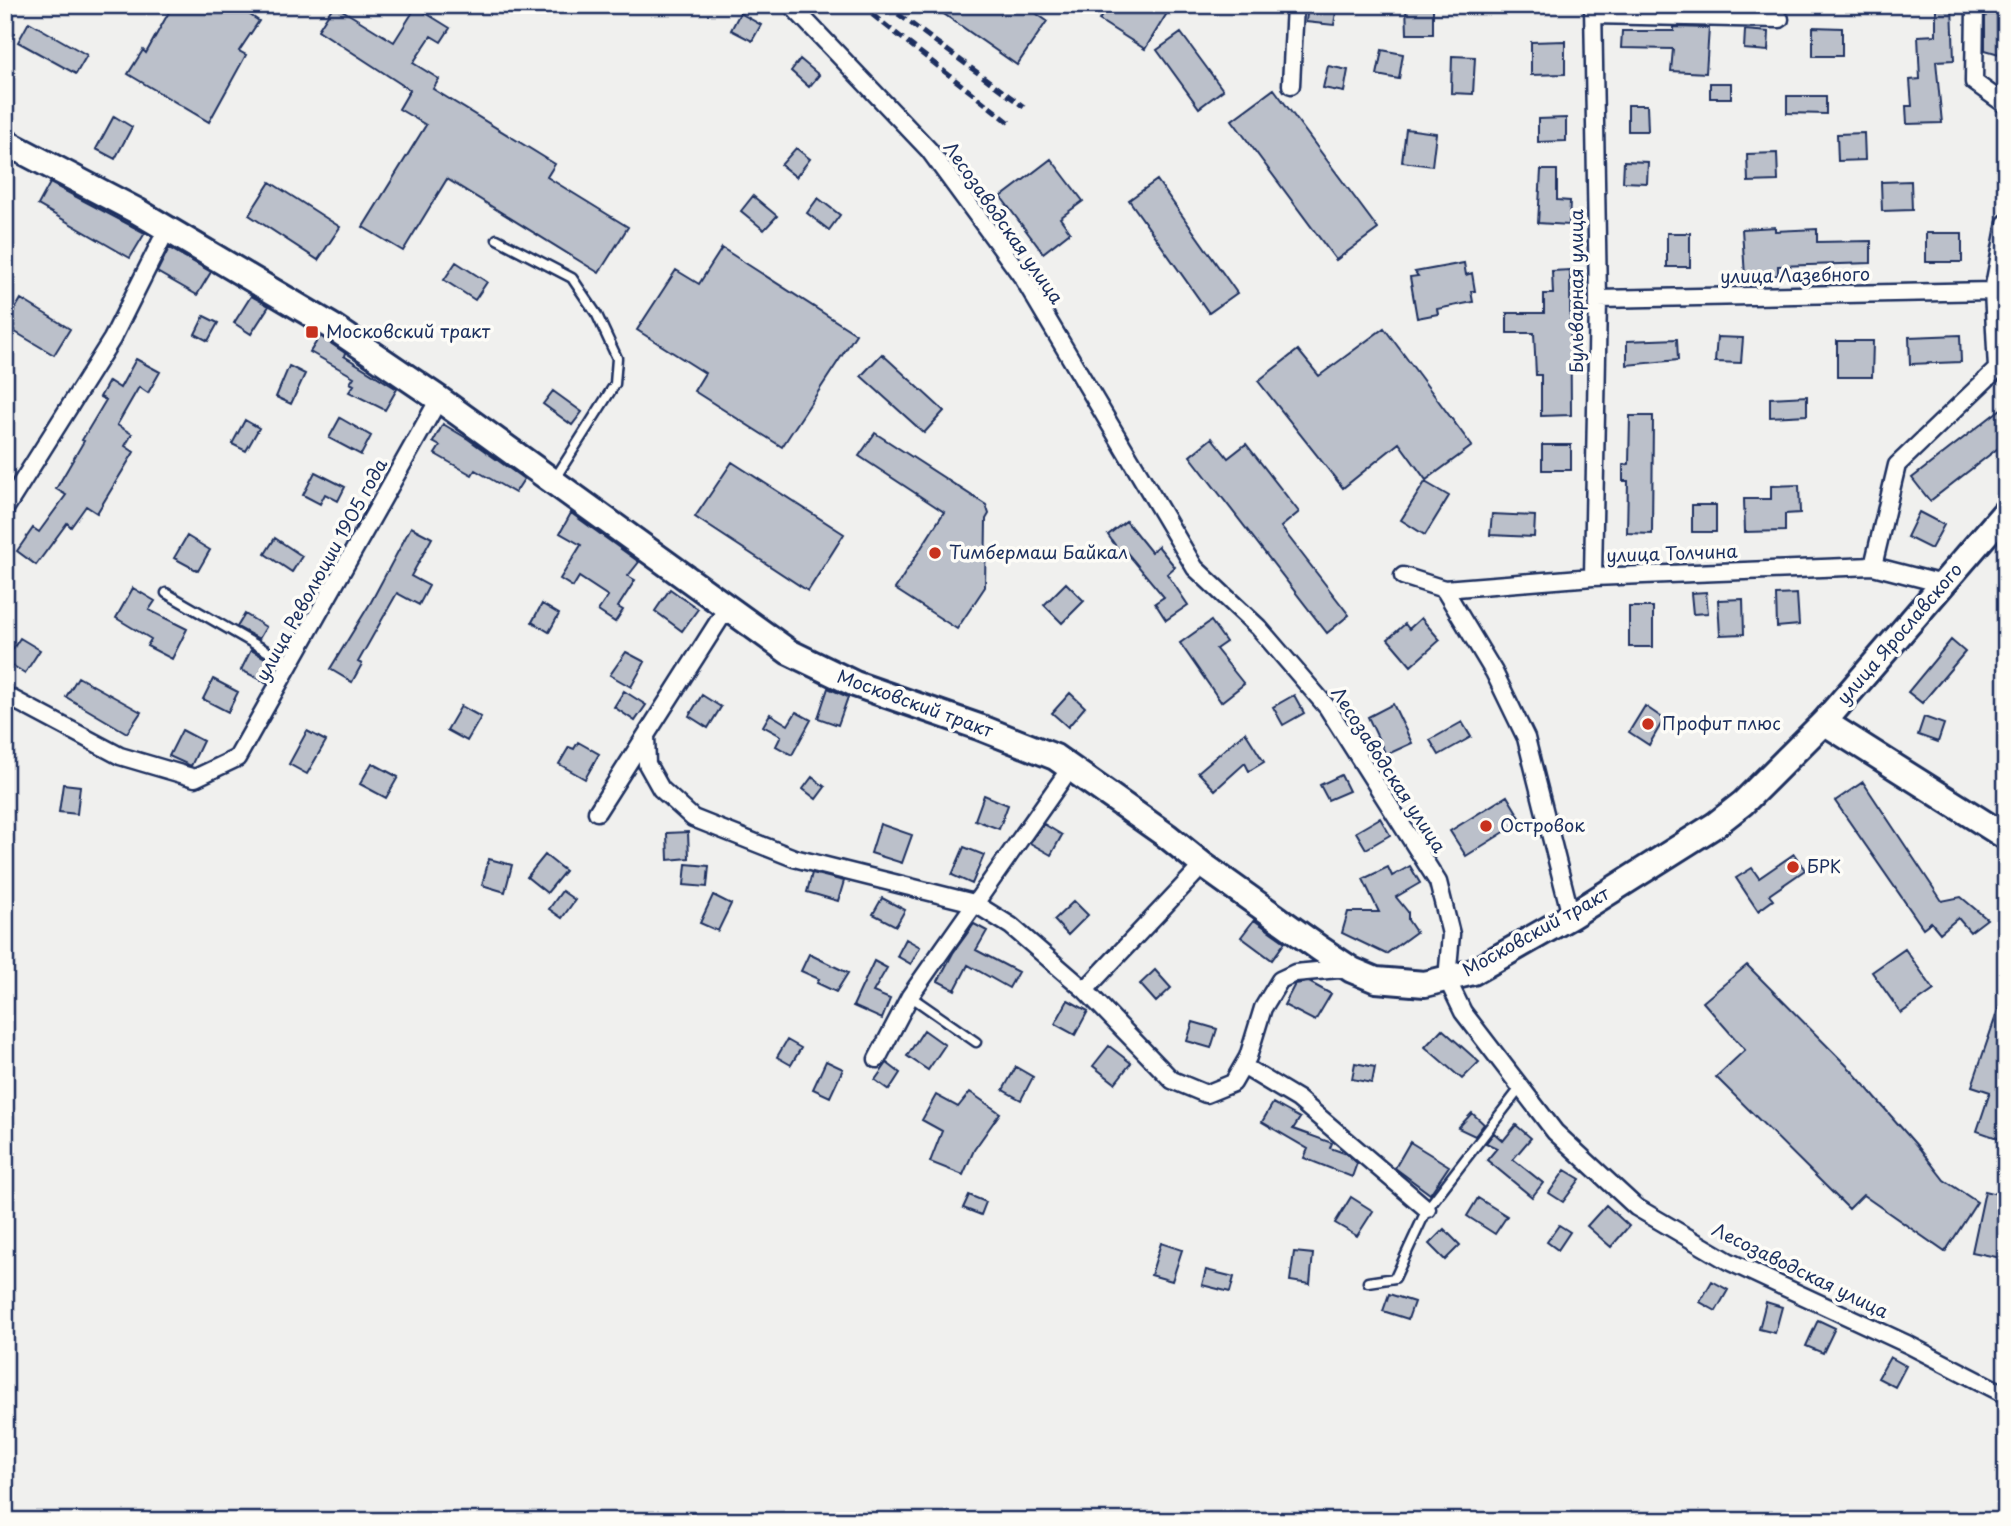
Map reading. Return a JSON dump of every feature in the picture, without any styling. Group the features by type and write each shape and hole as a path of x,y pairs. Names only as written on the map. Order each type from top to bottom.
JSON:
{"main road":[{"name":"Московский тракт","path":"5,142 167,229 333,327 439,399 789,652 855,684 979,727 1055,757 1352,970 1376,980 1425,984 1473,972 1571,916 1744,803 1824,722"},
{"name":"улица Ярославского","path":"2006,512 1824,722 2006,837"}],"street":[{"name":"Лесозаводская улица","path":"791,5 929,150 1023,278 1195,568 1259,628 1327,707 1438,882 1451,934 1447,979 1463,1012 1555,1132 1636,1208 1728,1261 1907,1344 2006,1395"},
{"path":"1291,85 1295,5"},
{"path":"1975,5 1974,82 2006,105"},
{"path":"1593,10 1780,19"},
{"name":"Бульварная улица","path":"1593,10 1598,299 1593,577"},
{"path":"1873,566 1897,465 1997,369 1993,290 2006,223"},
{"path":"6,504 112,339 167,229"},
{"name":"улица Лазебного","path":"1598,299 1993,290"},
{"name":"улица Революции 1905 года","path":"5,695 120,756 195,778 237,758 439,399"},
{"name":"улица Толчина","path":"1403,576 1444,589 1593,577 1873,566 1943,584"},
{"path":"1444,589 1494,673 1525,738 1571,916"},
{"path":"597,812 727,608"},
{"path":"646,736 647,764 661,789 693,818 794,858 974,903 1011,926 1085,990 1172,1080 1206,1094 1233,1083 1248,1057 1263,1009 1280,980 1295,973 1352,970"},
{"path":"877,1059 909,996 1071,767"},
{"path":"1085,990 1203,865"},
{"path":"1243,1066 1298,1099 1427,1209"}],"lane":[{"path":"497,239 572,278 597,316 617,358 615,384 553,482"},
{"path":"166,593 291,665"},
{"path":"909,996 976,1042"},
{"path":"1368,1282 1395,1278 1427,1209 1521,1087"}],"building":[{"path":"173,5 235,5 259,21 239,51 246,55 209,122 128,74 143,50 146,53"},
{"path":"334,5 394,42 416,7 450,28 441,42 431,36 413,63 439,79 433,89 555,164 547,177 628,227 599,273 447,179 403,251 363,227 426,125 399,109 410,90 318,30"},
{"path":"931,5 1024,5 1047,21 1017,65"},
{"path":"1109,5 1172,5 1145,49 1099,20"},
{"path":"1308,5 1337,5 1334,25 1306,22"},
{"path":"1406,5 1433,5 1433,34 1407,34"},
{"path":"1936,5 1952,5 1954,60 1936,61 1942,123 1907,124 1906,106 1912,106 1910,80 1920,79 1918,36 1936,35"},
{"path":"1989,6 2006,11 2006,56 1985,50 1985,18"},
{"path":"740,13 761,25 752,41 731,30"},
{"path":"29,22 87,55 76,74 18,42"},
{"path":"1674,27 1709,28 1706,73 1671,71 1673,49 1621,48 1622,31 1674,31"},
{"path":"1813,27 1842,28 1842,56 1813,56"},
{"path":"1745,30 1769,32 1768,51 1744,49"},
{"path":"1181,33 1223,90 1199,108 1157,50"},
{"path":"1565,41 1565,74 1531,75 1531,42"},
{"path":"1382,50 1403,54 1399,79 1377,75"},
{"path":"1452,56 1475,57 1473,94 1451,93"},
{"path":"800,59 819,75 809,87 791,71"},
{"path":"1328,66 1348,70 1344,92 1323,88"},
{"path":"1710,83 1731,83 1731,98 1710,98"},
{"path":"1274,89 1378,229 1336,260 1232,120"},
{"path":"1787,96 1826,96 1826,114 1787,113"},
{"path":"1628,105 1647,105 1648,131 1628,131"},
{"path":"114,116 132,127 115,159 96,149"},
{"path":"1566,118 1566,141 1538,142 1538,119"},
{"path":"1406,129 1436,133 1432,166 1402,162"},
{"path":"1864,133 1865,160 1838,161 1837,134"},
{"path":"796,148 810,159 796,177 781,165"},
{"path":"1777,153 1778,181 1748,182 1747,154"},
{"path":"1051,159 1083,201 1060,218 1070,232 1043,253 1001,197"},
{"path":"1624,161 1648,162 1647,183 1623,182"},
{"path":"1541,170 1557,170 1557,200 1570,201 1569,225 1538,223"},
{"path":"1157,180 1237,293 1209,313 1129,200"},
{"path":"1911,181 1912,210 1882,211 1881,182"},
{"path":"270,182 340,227 318,260 249,215"},
{"path":"50,183 145,233 130,258 38,205"},
{"path":"753,196 777,216 764,230 741,211"},
{"path":"818,198 840,215 829,230 807,213"},
{"path":"1775,227 1775,231 1817,229 1817,242 1871,241 1871,263 1778,266 1778,275 1745,277 1742,229"},
{"path":"1667,233 1690,233 1690,267 1667,267"},
{"path":"1926,233 1962,233 1962,262 1926,262"},
{"path":"169,248 211,272 197,295 157,272"},
{"path":"722,248 856,334 782,447 694,391 705,373 637,330 676,270 699,284"},
{"path":"456,262 487,282 475,300 444,280"},
{"path":"1464,263 1466,275 1472,273 1475,291 1471,291 1473,302 1437,309 1438,314 1417,318 1410,277 1418,276 1415,272"},
{"path":"1570,270 1571,415 1541,416 1541,375 1536,375 1534,333 1507,333 1507,313 1544,313 1544,294 1553,294 1552,271"},
{"path":"251,296 269,306 251,334 234,323"},
{"path":"21,299 70,329 54,355 5,326"},
{"path":"204,316 218,323 208,341 195,334"},
{"path":"1384,328 1472,446 1426,480 1399,443 1343,488 1258,381 1298,350 1319,376"},
{"path":"1960,335 1961,362 1910,364 1909,337"},
{"path":"320,336 345,353 344,356 397,389 385,410 349,392 354,385 350,383 354,377 310,352"},
{"path":"1717,337 1743,338 1741,363 1715,362"},
{"path":"1677,339 1678,360 1627,365 1627,341"},
{"path":"1837,341 1873,341 1872,377 1837,377"},
{"path":"882,354 944,411 924,433 861,376"},
{"path":"136,359 160,372 148,393 139,387 117,425 132,434 125,446 134,452 97,513 86,506 71,527 67,523 36,565 17,551 33,528 39,532 66,495 56,489 106,400 100,397 109,381 120,388"},
{"path":"289,366 305,374 291,404 276,397"},
{"path":"553,391 582,412 572,425 543,404"},
{"path":"1807,396 1807,415 1770,417 1770,398"},
{"path":"2006,405 2006,442 1930,501 1912,478"},
{"path":"1630,416 1653,416 1652,534 1627,533 1628,481 1623,481 1623,465 1629,464"},
{"path":"340,418 371,436 361,455 329,438"},
{"path":"245,420 259,428 246,451 232,444"},
{"path":"443,424 524,479 515,493 475,470 472,475 435,454 440,446 433,442"},
{"path":"875,433 986,505 989,514 986,519 985,587 957,629 895,589 944,512 859,456"},
{"path":"1212,438 1228,458 1246,444 1299,512 1281,527 1349,615 1327,633 1190,456"},
{"path":"1542,445 1571,445 1571,470 1542,470"},
{"path":"732,462 844,534 808,591 695,517"},
{"path":"315,472 345,487 338,501 325,494 320,504 303,495"},
{"path":"1425,482 1449,496 1425,535 1401,520"},
{"path":"1799,485 1800,513 1785,514 1785,531 1745,532 1744,499 1771,499 1771,486"},
{"path":"1692,505 1716,505 1716,532 1692,532"},
{"path":"1919,512 1944,525 1931,549 1907,537"},
{"path":"571,513 639,562 628,576 635,580 618,607 623,610 615,622 598,611 608,596 579,577 573,587 560,579 581,545 560,533"},
{"path":"1492,514 1535,516 1534,537 1490,535"},
{"path":"1126,521 1151,552 1158,546 1175,567 1167,574 1188,605 1166,620 1155,603 1164,597 1124,549 1120,552 1108,535"},
{"path":"411,527 432,538 411,576 429,586 419,605 397,593 358,662 362,664 352,682 330,669 371,602"},
{"path":"187,536 210,550 198,571 174,558"},
{"path":"275,538 302,556 292,572 265,554"},
{"path":"1066,583 1084,601 1062,623 1044,605"},
{"path":"133,588 155,601 149,610 187,629 172,659 147,646 151,639 116,618"},
{"path":"670,589 698,609 682,631 655,611"},
{"path":"1706,592 1708,613 1693,614 1691,593"},
{"path":"1797,594 1799,625 1777,627 1776,595"},
{"path":"1743,599 1744,634 1720,635 1718,600"},
{"path":"542,604 559,614 549,632 532,622"},
{"path":"1629,607 1653,607 1653,647 1629,647"},
{"path":"245,614 266,627 259,639 237,627"},
{"path":"1421,618 1440,640 1411,666 1388,639 1405,624 1409,629"},
{"path":"1211,621 1226,642 1216,649 1244,684 1221,702 1180,643"},
{"path":"20,638 40,650 25,673 5,661"},
{"path":"1951,640 1965,652 1922,703 1908,692"},
{"path":"251,650 277,665 267,683 241,670"},
{"path":"626,652 645,662 631,687 610,675"},
{"path":"78,677 141,712 127,733 66,697"},
{"path":"213,679 238,692 228,712 203,699"},
{"path":"828,688 848,697 838,725 818,718"},
{"path":"624,691 646,705 635,721 614,707"},
{"path":"1070,693 1085,707 1068,727 1052,713"},
{"path":"702,695 721,707 708,728 689,716"},
{"path":"1294,695 1304,713 1283,725 1273,707"},
{"path":"1393,704 1412,743 1386,755 1368,717"},
{"path":"461,706 481,717 467,741 447,730"},
{"name":"Профит плюс","path":"1645,706 1664,719 1649,745 1629,732"},
{"path":"796,712 811,720 792,755 776,746 781,736 763,726 770,714 788,725"},
{"path":"1924,717 1944,724 1938,742 1918,735"},
{"path":"1462,722 1471,737 1439,755 1430,740"},
{"path":"182,730 203,741 191,766 169,756"},
{"path":"307,731 326,741 307,774 289,764"},
{"path":"1245,732 1264,762 1249,771 1245,763 1215,790 1198,772"},
{"path":"578,742 599,754 585,779 559,764 569,747 574,749"},
{"path":"372,763 398,777 386,798 360,784"},
{"path":"1341,775 1349,791 1328,800 1320,785"},
{"path":"812,777 825,787 816,799 803,789"},
{"path":"1863,782 1942,901 1961,897 1987,919 1970,932 1958,918 1940,933 1931,922 1923,928 1835,801"},
{"path":"63,784 80,786 77,814 59,812"},
{"path":"984,795 1008,805 999,829 975,820"},
{"name":"Островок","path":"1507,796 1522,821 1466,856 1450,831"},
{"path":"1380,818 1390,835 1366,849 1356,832"},
{"path":"880,824 912,835 902,863 871,853"},
{"path":"1044,824 1062,835 1051,855 1030,843"},
{"path":"688,832 689,858 668,860 667,833"},
{"path":"964,847 984,855 972,884 952,875"},
{"path":"1794,854 1805,870 1769,895 1773,900 1758,911 1736,878 1752,868 1759,878"},
{"path":"545,855 565,871 547,893 527,877"},
{"path":"489,859 512,865 505,892 482,885"},
{"path":"686,864 709,866 707,887 684,885"},
{"path":"1410,866 1420,883 1396,897 1408,912 1408,920 1416,932 1386,954 1342,933 1348,912 1379,912 1363,879 1388,867 1392,876"},
{"path":"812,873 844,881 838,901 807,892"},
{"path":"562,891 575,900 562,918 549,909"},
{"path":"713,895 731,904 718,931 700,923"},
{"path":"882,898 905,910 896,926 873,914"},
{"path":"1074,901 1088,915 1068,935 1054,920"},
{"path":"1254,920 1285,942 1272,960 1241,937"},
{"path":"974,924 987,931 976,950 1018,972 1009,988 968,965 955,990 938,981 953,953"},
{"path":"906,939 920,947 911,964 897,956"},
{"path":"1905,949 1934,990 1901,1013 1872,972"},
{"path":"809,954 848,973 836,992 817,983 819,979 801,971"},
{"path":"874,961 887,968 873,992 890,999 882,1019 853,1006"},
{"path":"1747,965 1851,1070 1944,1180 1977,1202 1945,1252 1863,1195 1849,1209 1716,1077 1745,1050 1703,1002"},
{"path":"1155,970 1171,988 1156,1002 1140,984"},
{"path":"1309,982 1331,994 1315,1021 1284,1005 1295,984"},
{"path":"2003,995 2006,996 2006,1141 1977,1131 1990,1092 1972,1086"},
{"path":"1068,1000 1088,1011 1075,1035 1055,1024"},
{"path":"1193,1022 1217,1029 1211,1048 1187,1041"},
{"path":"1442,1029 1479,1062 1462,1079 1425,1047"},
{"path":"924,1030 945,1045 928,1070 907,1056"},
{"path":"787,1040 801,1048 791,1065 777,1057"},
{"path":"1109,1046 1131,1063 1115,1083 1093,1066"},
{"path":"826,1061 843,1069 830,1097 813,1089"},
{"path":"887,1063 900,1073 889,1090 875,1080"},
{"path":"1355,1063 1375,1067 1372,1083 1352,1079"},
{"path":"1016,1067 1033,1077 1021,1100 1003,1090"},
{"path":"970,1092 1000,1113 974,1150 963,1175 930,1162 942,1131 922,1120 936,1095 958,1107"},
{"path":"1273,1103 1300,1118 1293,1129 1332,1143 1330,1148 1347,1154 1357,1163 1352,1177 1304,1158 1308,1149 1262,1122"},
{"path":"1472,1113 1484,1124 1475,1136 1458,1128"},
{"path":"1516,1125 1531,1138 1513,1159 1543,1183 1532,1197 1487,1160 1497,1148 1486,1143 1494,1133 1503,1141"},
{"path":"1410,1142 1449,1166 1430,1194 1395,1168"},
{"path":"1565,1170 1580,1179 1563,1202 1549,1193"},
{"path":"1985,1191 2006,1196 2006,1259 1972,1252"},
{"path":"969,1195 986,1202 981,1215 963,1208"},
{"path":"1351,1197 1373,1211 1357,1236 1335,1223"},
{"path":"1478,1198 1507,1216 1495,1234 1467,1216"},
{"path":"1606,1205 1629,1226 1611,1247 1587,1226"},
{"path":"1559,1225 1570,1232 1558,1250 1547,1242"},
{"path":"1444,1229 1460,1245 1445,1260 1429,1244"},
{"path":"1161,1243 1182,1250 1172,1281 1151,1275"},
{"path":"1294,1252 1313,1254 1310,1284 1290,1281"},
{"path":"1206,1270 1234,1277 1230,1292 1202,1285"},
{"path":"1712,1281 1728,1290 1716,1311 1700,1302"},
{"path":"1389,1294 1414,1302 1408,1319 1383,1311"},
{"path":"1766,1302 1782,1307 1775,1333 1759,1329"},
{"path":"1818,1320 1835,1328 1823,1353 1806,1346"},
{"path":"1890,1357 1906,1366 1895,1387 1878,1378"}],"railway":[{"path":"860,5 1010,123"},
{"path":"886,5 1024,107"}],"place":[{"name":"Московский тракт","path":"312,332"},
{"name":"Тимбермаш Байкал","path":"935,553"},
{"name":"Профит плюс","path":"1648,724"},
{"name":"Островок","path":"1486,826"},
{"name":"БРК","path":"1793,867"}]}
